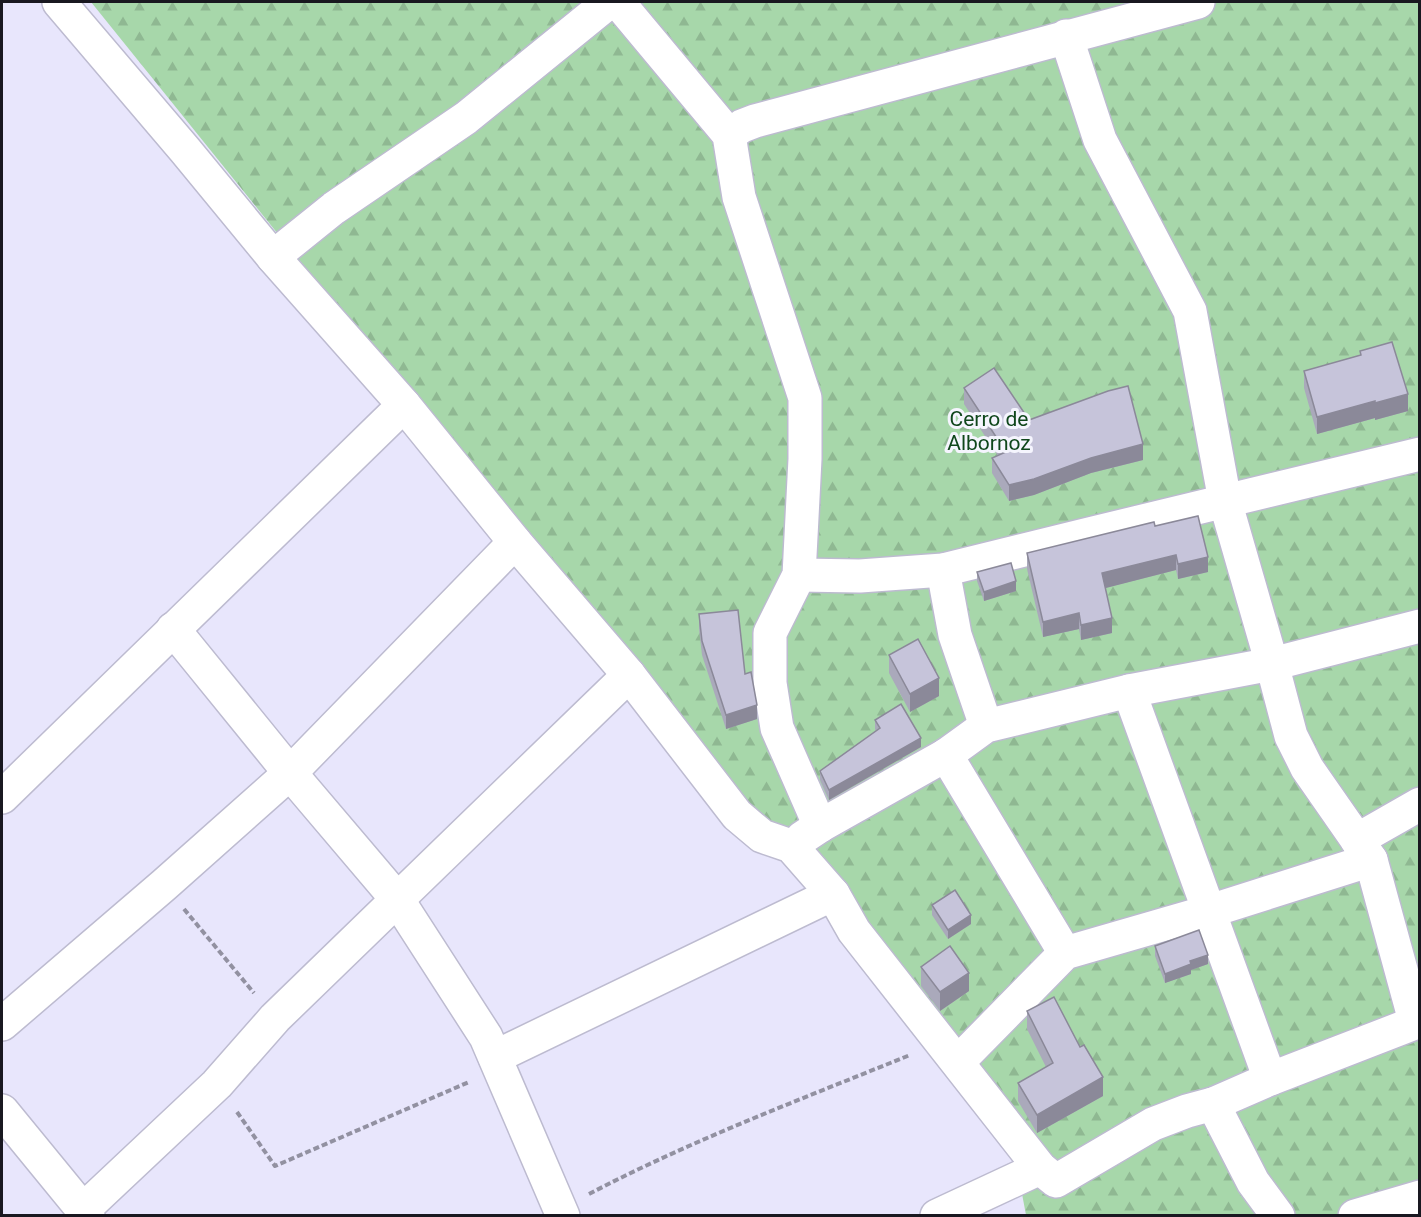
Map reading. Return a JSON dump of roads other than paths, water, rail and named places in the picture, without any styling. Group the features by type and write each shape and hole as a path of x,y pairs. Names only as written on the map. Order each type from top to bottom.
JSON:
{"street":[{"path":"59,2 273,258 404,405 515,542 629,675 737,815 762,836 791,846 833,894 854,931 1040,1168 1056,1181 1153,1124 1213,1104 1270,1078 1417,1021 1364,850 1307,768 1291,736 1225,501 1190,311 1100,140 1066,36"},
{"path":"273,258 334,208 466,118 609,2"},
{"path":"618,2 729,135 739,197 805,398 805,459 799,575 770,633 770,683 777,728 820,826"},
{"path":"729,135 755,121 1198,2"},
{"path":"2,797 404,405"},
{"path":"799,575 860,576 943,570 1419,454"},
{"path":"2,1024 290,773 515,542"},
{"path":"943,570 955,635 986,726"},
{"path":"791,846 820,826 946,755 986,726 1129,691 1272,664 1419,626"},
{"path":"173,629 290,773 397,899 486,1037 561,1212"},
{"path":"2,1111 85,1213 217,1084 275,1018 629,675"},
{"path":"1129,691 1270,1078"},
{"path":"946,755 1065,953"},
{"path":"949,1052 1065,953 1210,910 1364,850 1419,804"},
{"path":"498,1063 833,894"},
{"path":"1213,1104 1254,1182 1278,1215"},
{"path":"937,1215 1040,1168"},
{"path":"1355,1215 1419,1197"}],"park label":[{"name":"Cerro de Albornoz","path":"989,431"}]}
